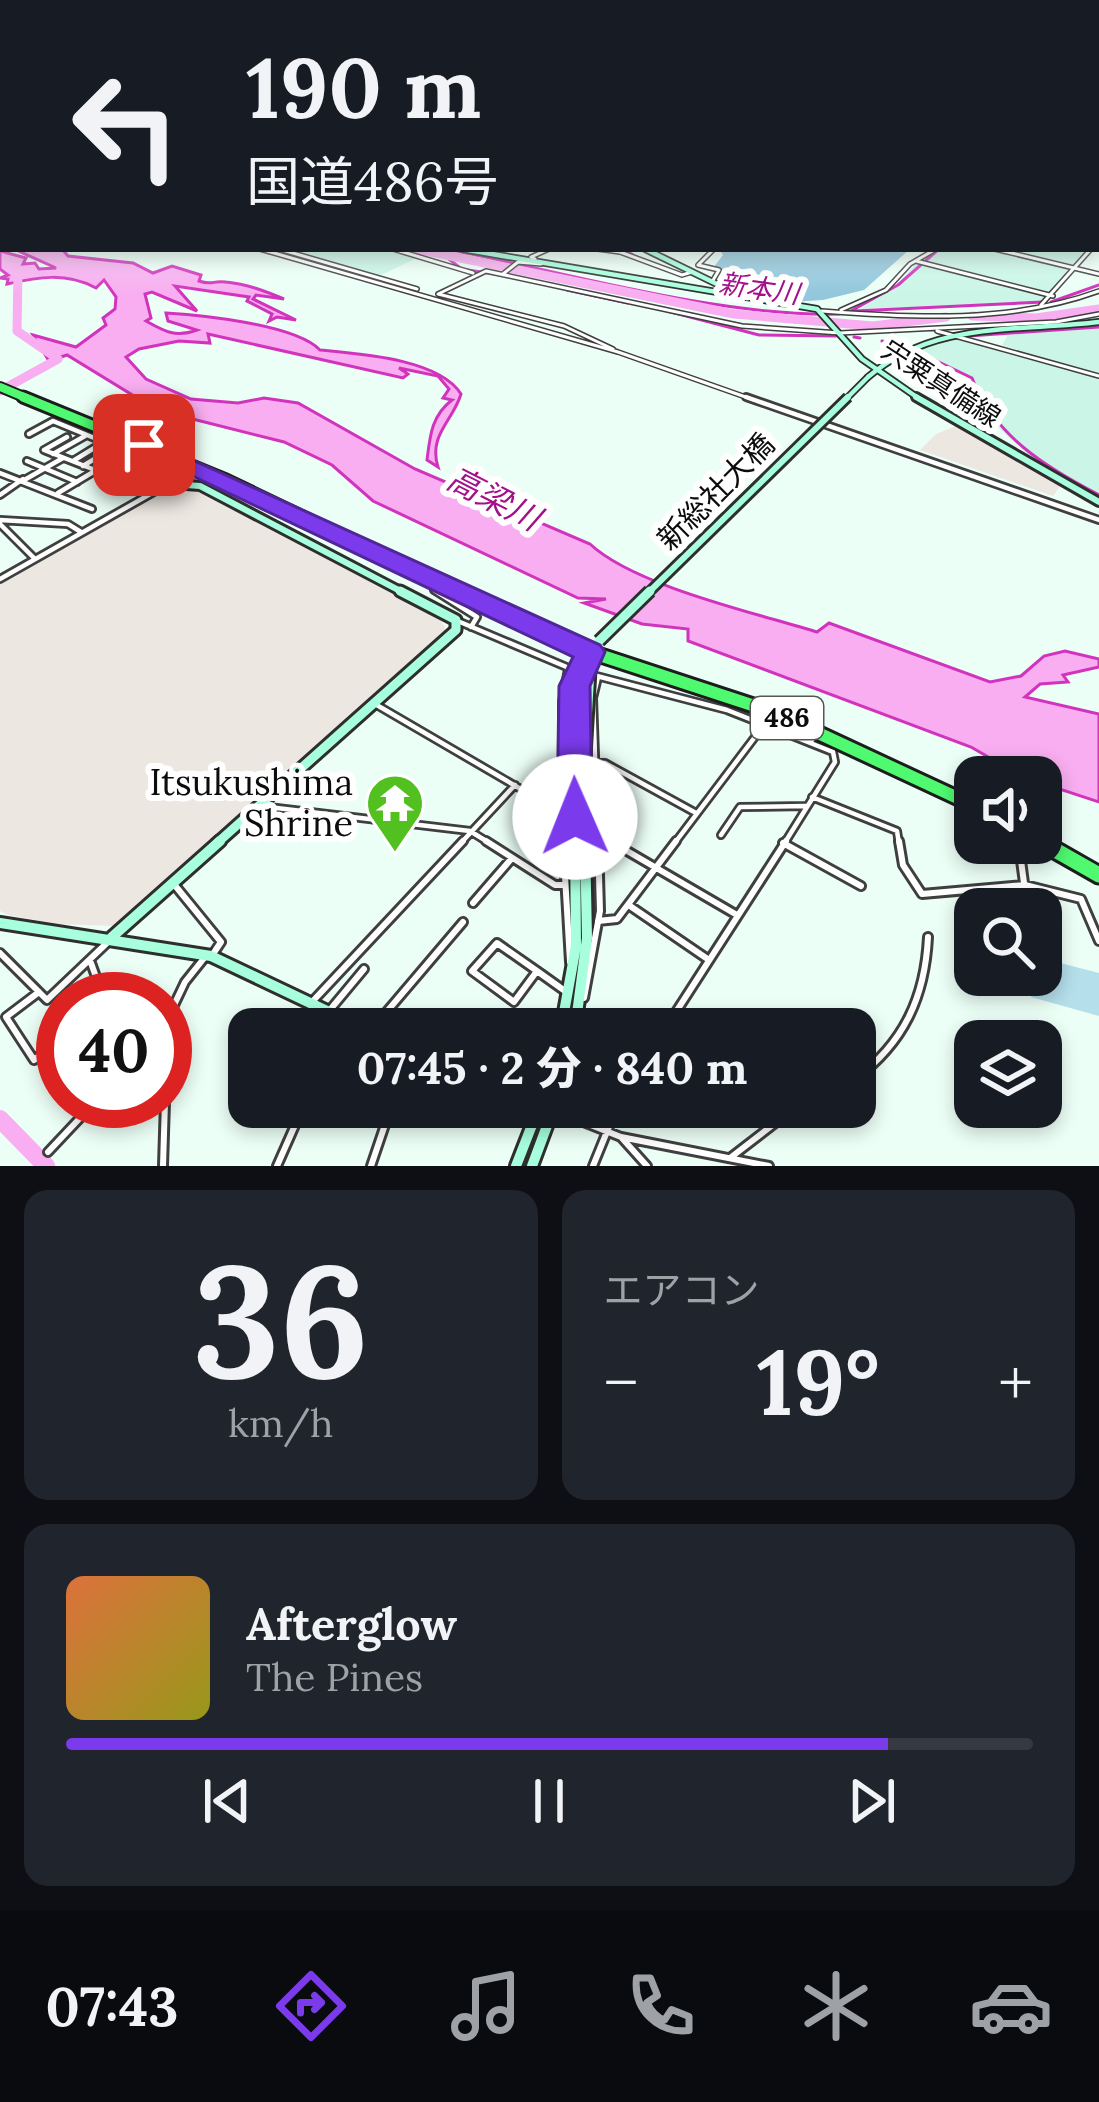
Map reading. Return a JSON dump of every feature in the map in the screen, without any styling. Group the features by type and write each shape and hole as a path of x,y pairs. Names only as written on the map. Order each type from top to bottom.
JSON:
{"highway":[{"name":"486","path":"0,387 226,480 432,582 851,746 954,796"},
{"path":"1062,854 1099,874"}],"street":[{"path":"270,252 618,352 1099,520"},
{"path":"289,252 417,290"},
{"path":"405,252 742,326 839,332 1099,318"},
{"path":"479,252 722,294 850,310 897,283 930,252"},
{"path":"542,252 531,257 552,265"},
{"path":"626,252 682,275 692,272"},
{"path":"652,252 726,290 722,294"},
{"path":"711,252 698,265 719,270 721,275 712,282"},
{"path":"1007,252 1099,274"},
{"path":"1030,308 1048,303 1089,252"},
{"path":"916,261 1053,296"},
{"path":"503,274 518,262 552,265"},
{"path":"483,272 438,294 564,326 618,352"},
{"path":"812,307 863,315 1030,308 1062,305 1099,291"},
{"name":"宍粟真備線","path":"824,312 876,368 937,411 1099,502"},
{"name":"新総社大橋","path":"594,647 876,368 911,343 952,333 1099,318"},
{"path":"917,329 952,333 1099,376"},
{"path":"29,434 53,421 184,475 226,480"},
{"path":"53,454 87,435"},
{"path":"67,436 44,450 96,471"},
{"path":"72,461 104,442"},
{"path":"83,466 113,447"},
{"path":"58,494 127,452"},
{"path":"0,495 63,458"},
{"path":"27,461 76,482"},
{"path":"0,473 92,509"},
{"path":"0,579 184,475"},
{"path":"173,484 200,486 471,627 584,671 704,703 833,752"},
{"path":"0,522 68,524 81,532"},
{"path":"0,522 35,559"},
{"path":"432,582 434,590 477,617 471,627"},
{"path":"79,972 112,937 450,639 456,620"},
{"path":"571,975 564,885 562,702 594,647"},
{"path":"579,1008 592,974 598,921 595,764 584,671"},
{"path":"565,1008 576,946 584,671"},
{"path":"724,694 833,752"},
{"path":"375,704 565,814"},
{"path":"598,921 617,920 764,725"},
{"path":"678,1008 835,762 833,752"},
{"path":"595,764 605,764 697,814"},
{"path":"579,773 587,938 579,1008"},
{"path":"311,1003 515,785"},
{"path":"812,797 897,831 903,865 922,894 1024,884 1082,898 1099,941"},
{"path":"260,806 470,832 555,885 564,885"},
{"path":"721,835 740,807 806,806"},
{"path":"598,834 737,915"},
{"path":"783,843 861,886"},
{"path":"473,903 512,858"},
{"path":"1021,864 1024,884"},
{"path":"173,884 221,942 192,974"},
{"path":"628,905 709,960"},
{"path":"387,1008 463,922"},
{"path":"0,923 112,937 208,956 318,1008"},
{"path":"876,1062 923,994 928,937"},
{"path":"537,970 514,1002 472,971 497,944 537,970 568,994"},
{"path":"0,953 36,989"},
{"path":"91,962 95,972"},
{"path":"341,1008 364,969"},
{"path":"36,994 3,1019 36,1058"},
{"path":"47,1152 70,1128"},
{"path":"164,1128 164,1166"},
{"path":"277,1166 294,1128"},
{"path":"371,1166 385,1128"},
{"path":"516,1166 537,1128"},
{"path":"532,1166 542,1128"},
{"path":"730,1159 769,1128"},
{"path":"593,1166 606,1129 714,1161 769,1166"},
{"path":"621,1137 647,1166"}],"shaded area":[{"name":"高梁川","path":"0,252 26,258 23,264 35,263 39,269 56,268 21,252 65,252 133,263 153,273 172,266 201,275 199,281 241,284 284,299 256,295 253,299 296,320 277,317 269,321 272,314 247,301 249,297 175,286 197,311 152,292 145,294 151,318 146,321 182,333 197,330 168,321 166,313 269,327 320,350 398,360 435,373 461,394 436,446 438,467 427,460 431,434 440,412 452,400 443,398 449,389 438,376 399,368 408,374 403,378 208,334 210,343 179,341 139,349 126,357 146,379 191,399 238,403 264,398 298,403 415,469 590,544 610,559 666,585 817,632 829,623 990,682 1021,676 1044,656 1065,651 1099,659 1099,667 1063,675 1068,682 1040,684 1025,697 1099,714 1099,802 1062,790 1062,756 987,756 688,641 688,629 642,624 584,603 606,599 578,598 373,501 332,465 284,442 157,410 67,355 49,361 33,335 76,347 106,325 103,318 115,309 116,297 104,280 96,288 63,278 7,284 8,279 0,278 8,275 0,269"},
{"path":"721,252 907,252 864,290 792,302 740,291 713,268"},
{"path":"956,426 1061,485 1053,496 920,450 936,434"},
{"path":"177,487 200,492 437,616 445,634 116,926 57,924 8,915 0,911 0,582"},
{"path":"1062,963 1099,973 1099,1016 1031,997 1062,996"}],"green space":[{"path":"293,252 401,252 419,257 379,276"},
{"path":"933,252 1087,252 1046,302 860,309 895,288 917,262"},
{"path":"1099,327 1099,375 1002,345 1008,335"},
{"path":"952,339 1003,347 1099,377 1099,498 1036,463 998,427 972,377 919,351"}],"waterway":[{"name":"新本川","path":"431,252 734,314 873,326 946,317"},
{"path":"461,252 694,301 839,314"},
{"path":"628,252 633,255"},
{"path":"849,312 898,285 936,252"},
{"path":"445,256 459,267"},
{"path":"0,391 58,359 17,331 18,270"},
{"path":"468,270 494,274"},
{"path":"1051,302 1099,285"},
{"path":"567,290 628,303"},
{"path":"855,311 1043,302"},
{"name":"新本川","path":"972,316 1036,318 1099,309"},
{"path":"667,311 759,335 836,336"},
{"path":"969,336 1099,327"},
{"path":"854,337 860,338"},
{"path":"882,341 916,351 972,378 994,417 1024,448 1099,495"},
{"path":"0,1119 46,1166"}],"place":[{"name":"Itsukushima Shrine","path":"395,854"}],"route":[{"path":"144,445 281,506 452,592 590,652 574,686 575,817"}]}
